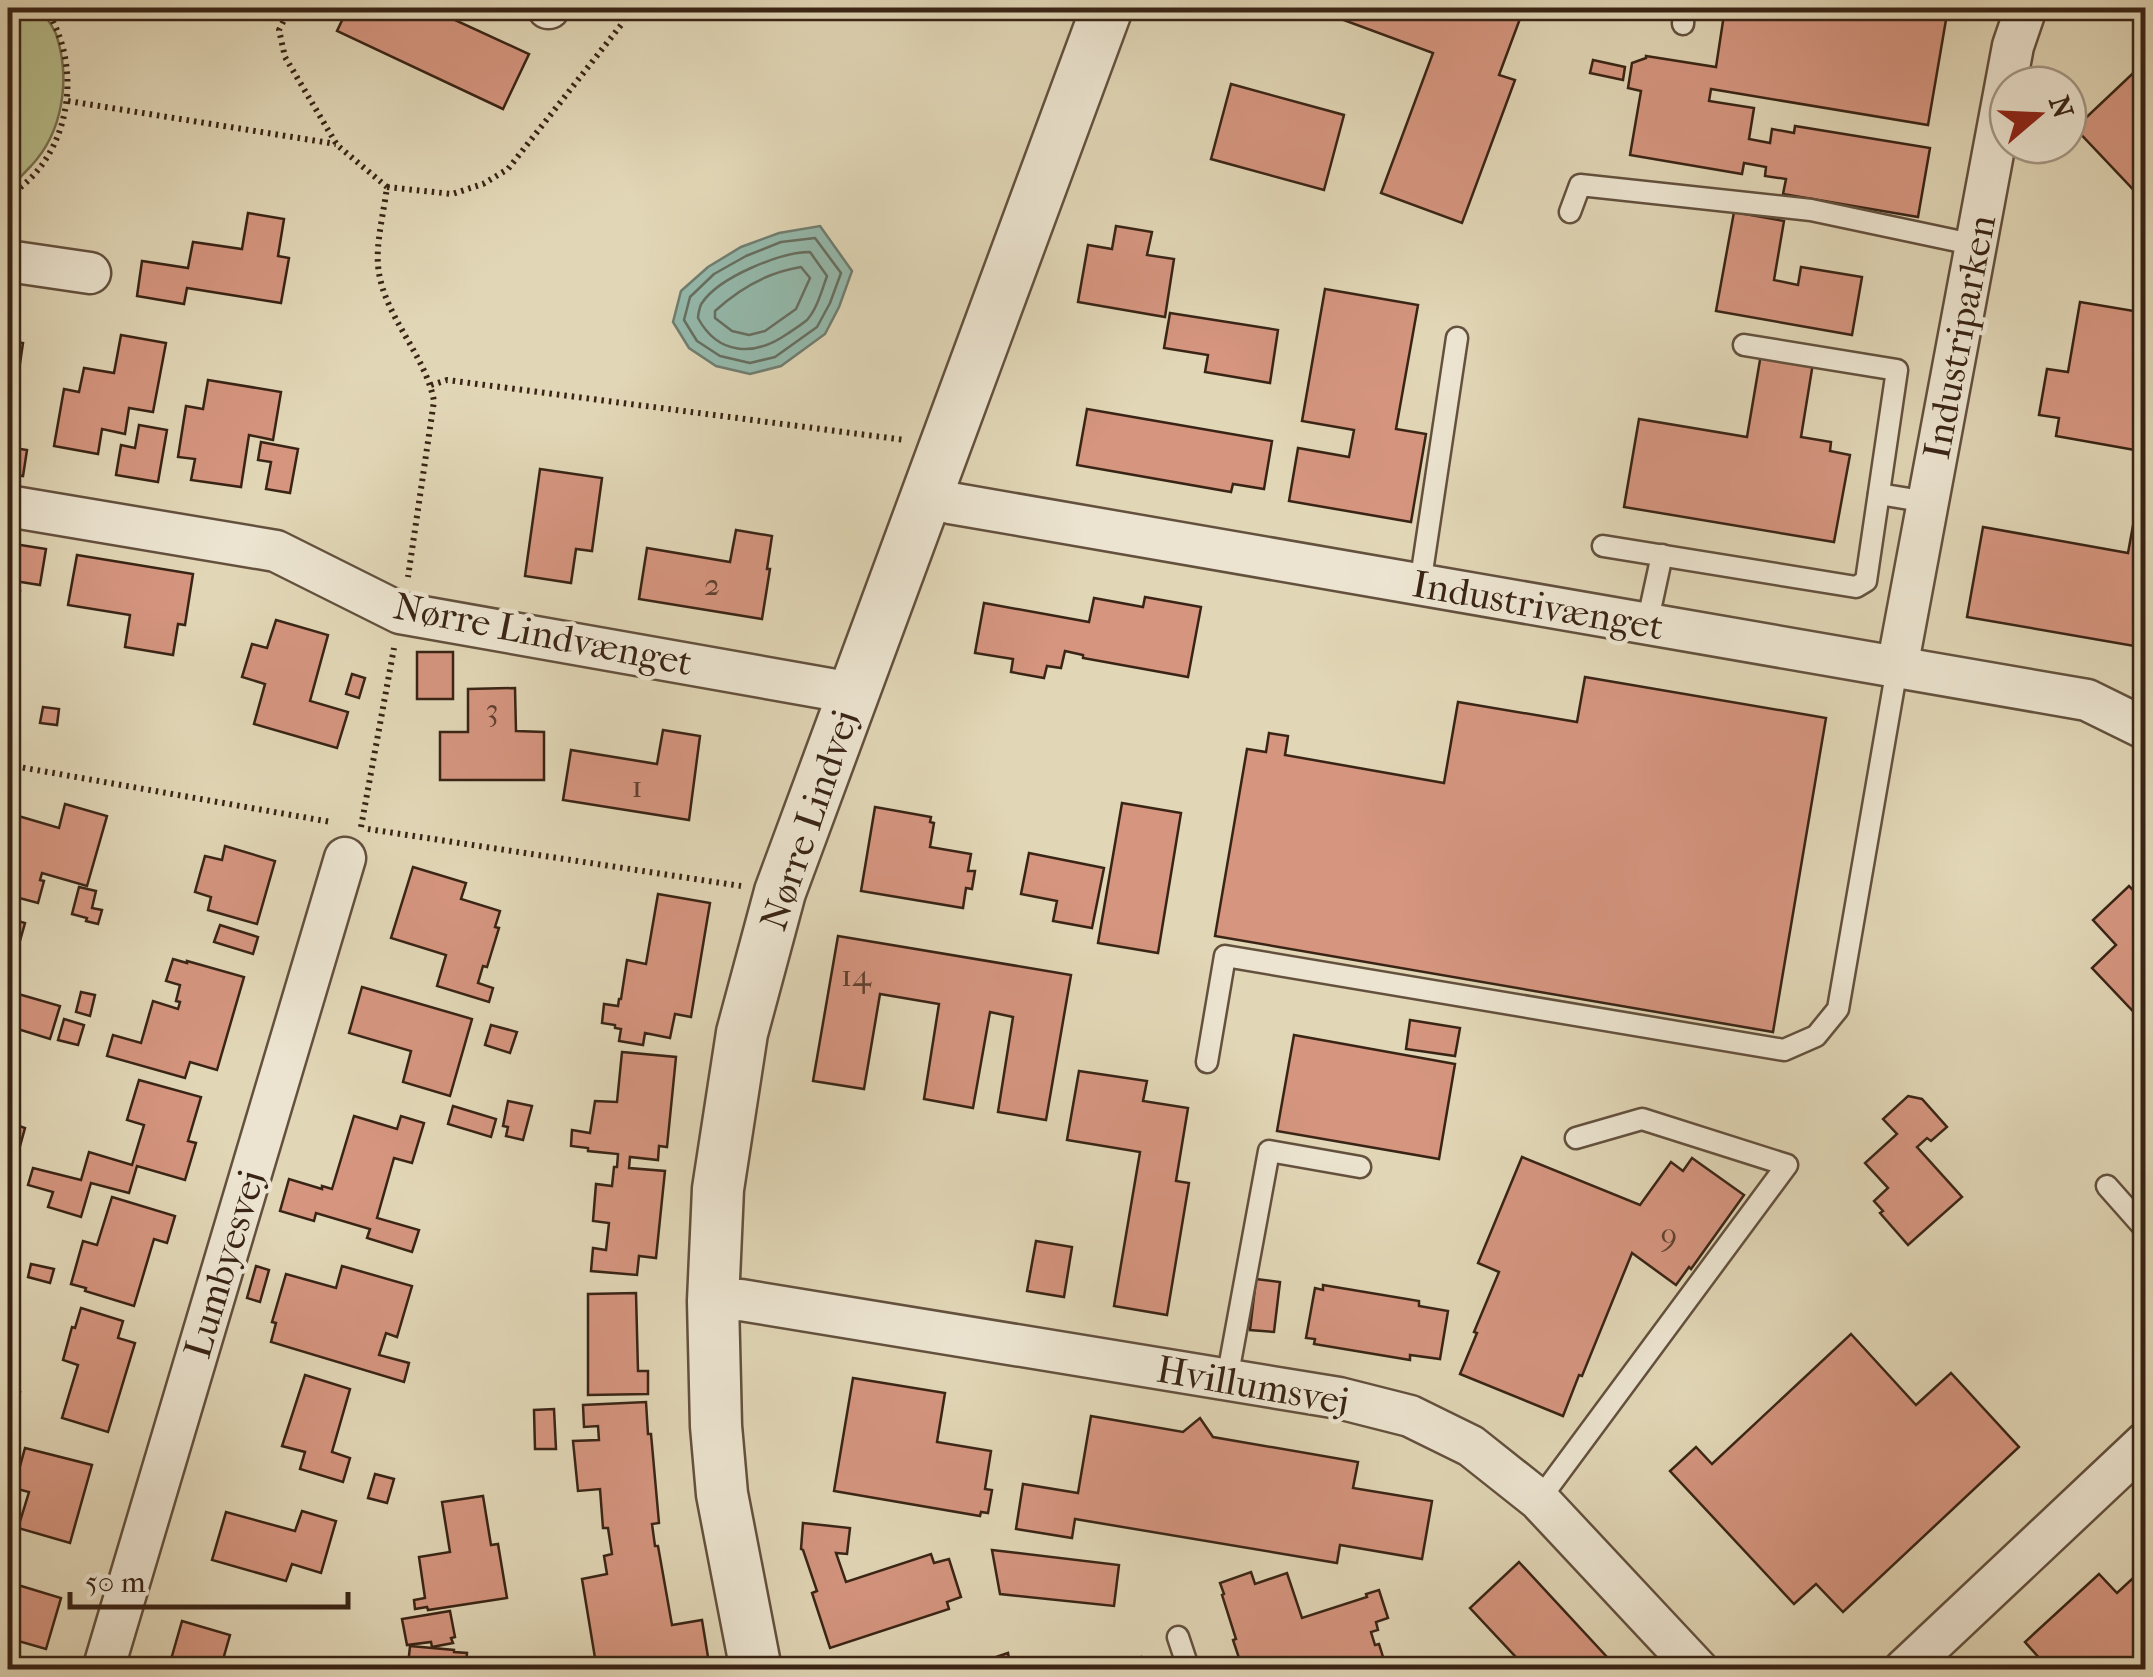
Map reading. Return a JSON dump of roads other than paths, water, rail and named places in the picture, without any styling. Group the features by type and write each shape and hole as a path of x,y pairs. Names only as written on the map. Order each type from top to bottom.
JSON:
{"street":[{"name":"Nørre Lindvej","path":"756,1670 722,1494 713,1301 718,1188 742,1033 780,892 1107,8"},
{"name":"Industriparken","path":"1897,668 2013,46 2026,8"},
{"path":"8,262 90,273"},
{"name":"Industrivænget","path":"933,473 950,503 2087,700 2146,729"},
{"name":"Nørre Lindvænget","path":"8,506 276,551 400,613 852,693"},
{"name":"Lumbyesvej","path":"104,1670 349,837"},
{"name":"Hvillumsvej","path":"713,1301 741,1300 1227,1379 1339,1398 1410,1416 1471,1446 1539,1500 1698,1670"},
{"path":"1904,1670 2146,1442"}],"lane":[{"path":"1570,212 1580,185 1811,210 1976,245"},
{"path":"1420,585 1457,338"},
{"path":"1603,546 1856,587 1866,581 1897,370 1744,345"},
{"path":"1879,494 1928,502"},
{"path":"1647,624 1662,556"},
{"path":"1206,1062 1224,956 1784,1050 1816,1036 1838,1010 1897,668"},
{"path":"1539,1500 1787,1165 1642,1119 1576,1138"},
{"path":"1227,1379 1270,1150 1360,1167"},
{"path":"2107,1186 2146,1230"},
{"path":"1178,1637 1189,1670"}],"water":[{"path":"820,226 852,271 825,334 781,366 750,374 716,366 689,348 673,322 681,291 708,267 741,247 779,233"}]}
